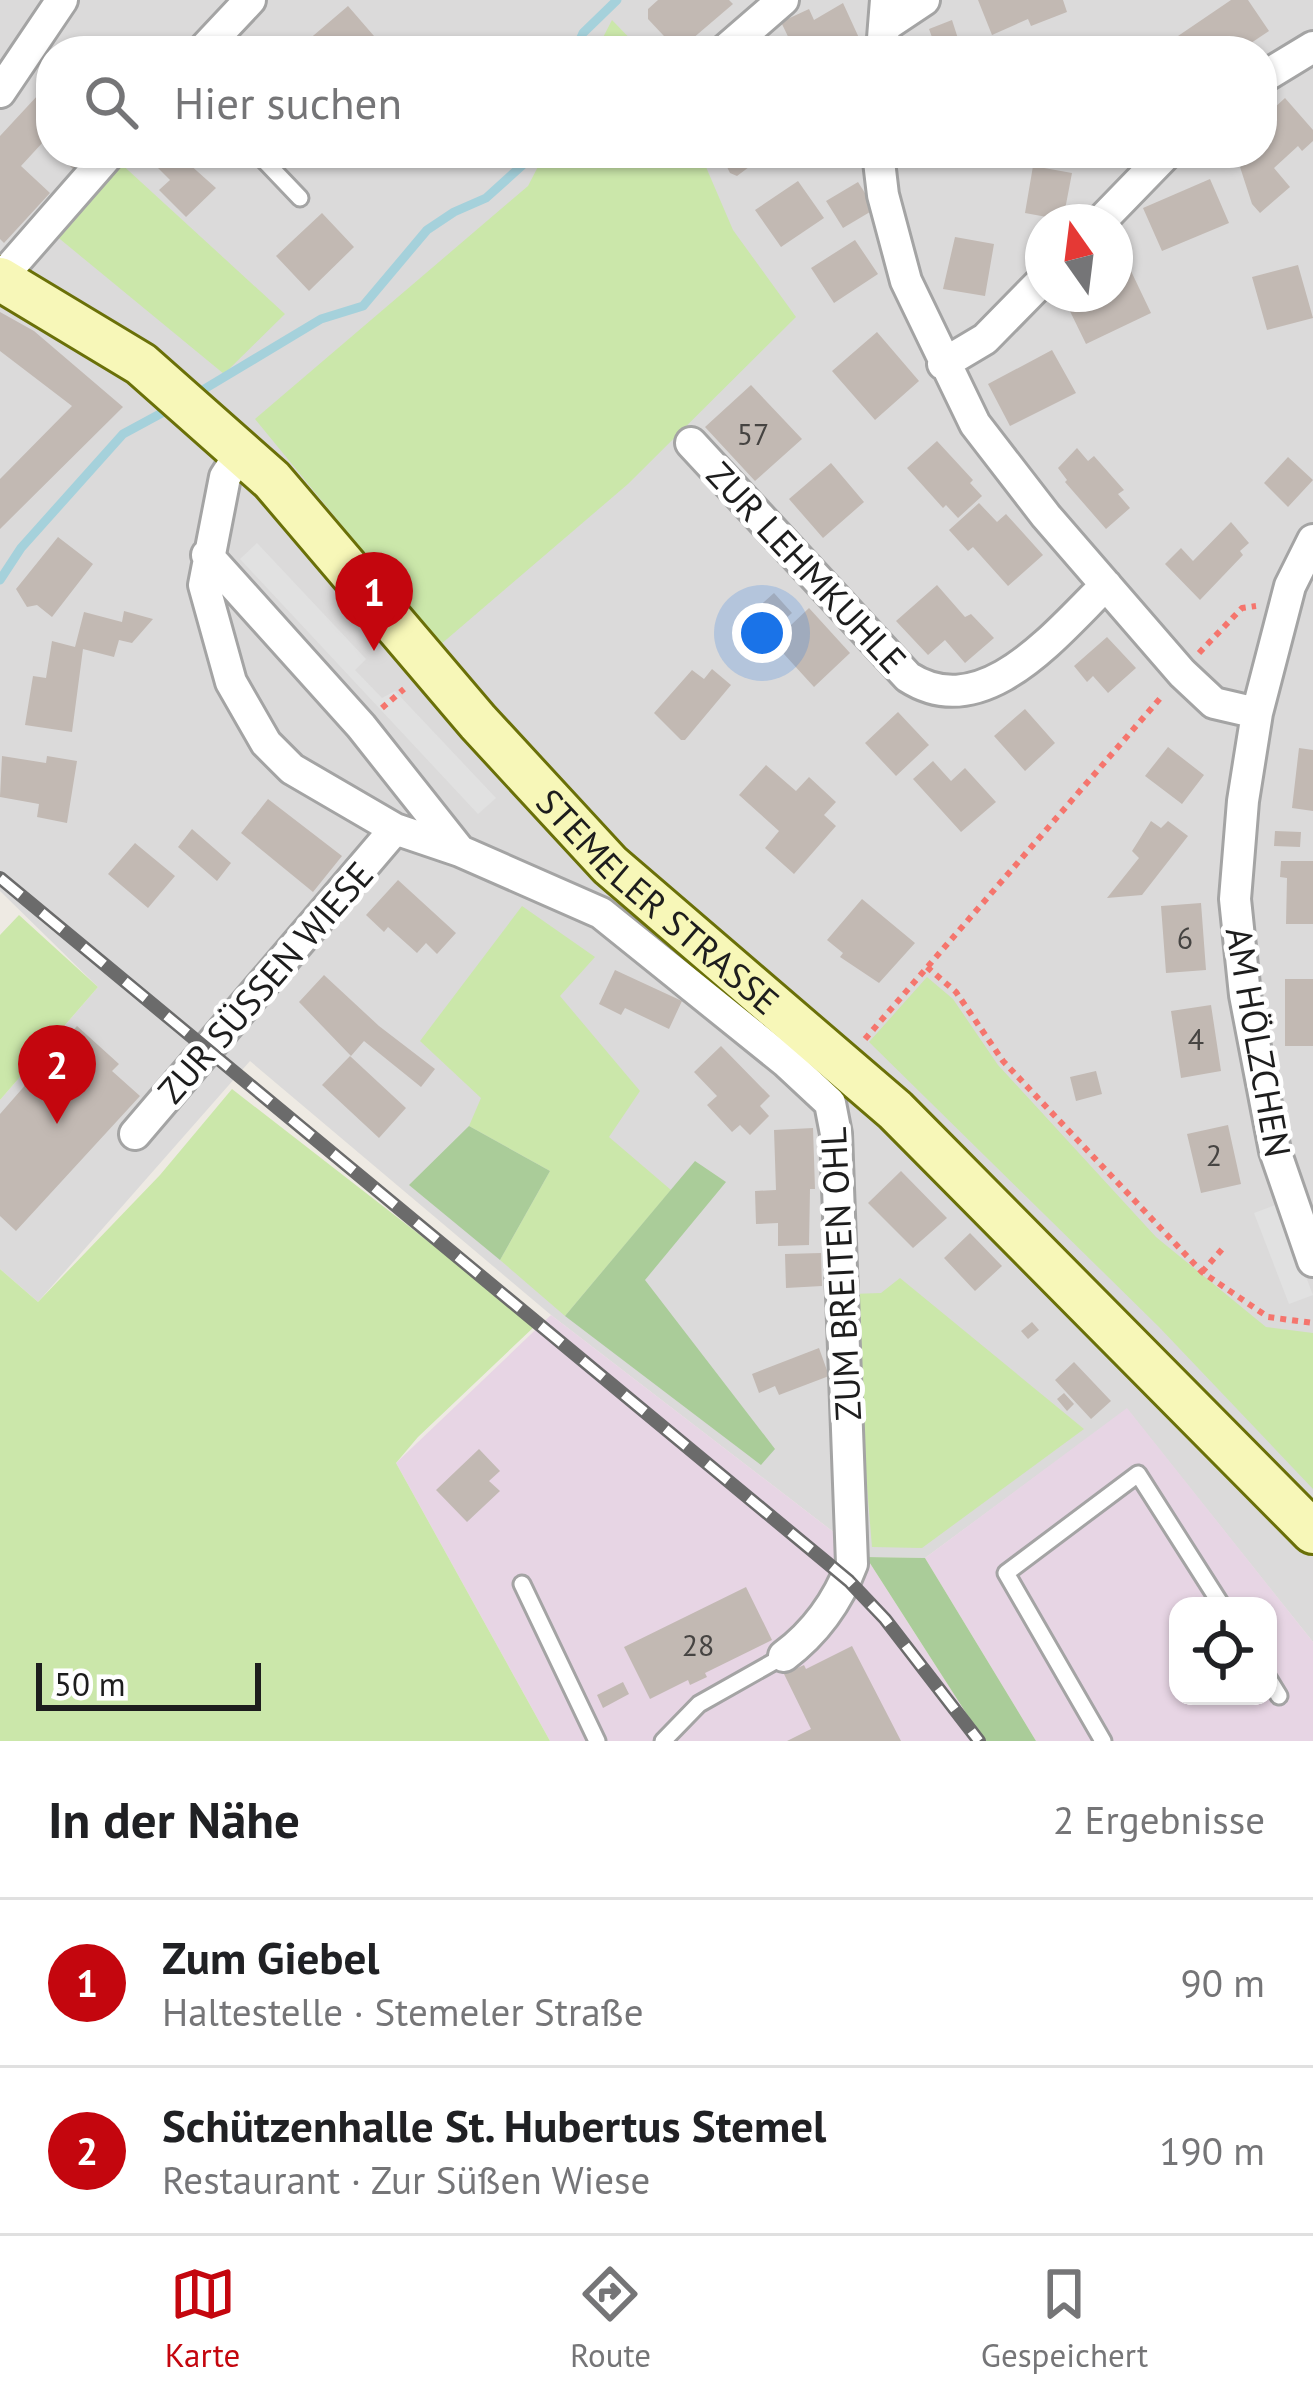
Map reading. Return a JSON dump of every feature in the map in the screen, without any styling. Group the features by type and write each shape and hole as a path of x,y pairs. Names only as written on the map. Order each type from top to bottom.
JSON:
{"main road":[{"name":"STEMELER STRASSE","path":"0,279 141,364 241,452 299,508 431,667 610,865 895,1110 1313,1532"}],"street":[{"path":"38,36 62,0"},
{"path":"216,36 250,0"},
{"path":"741,36 783,0"},
{"path":"884,26 924,0"},
{"path":"0,92 36,39"},
{"path":"1277,69 1313,47"},
{"path":"0,279 97,168"},
{"path":"880,168 906,281 975,424 1182,673 1214,703 1257,713"},
{"path":"1118,204 1153,168"},
{"path":"943,364 985,339 1025,298"},
{"name":"ZUR LEHMKUHLE","path":"691,443 908,677 923,686 946,690 995,681 1023,663 1106,585"},
{"name":"ZUM BREITEN OHL","path":"241,452 225,477 204,585 231,682 266,743 292,770 395,830 460,850 601,913 830,1103 836,1134 852,1564 823,1618 807,1639 784,1656"},
{"name":"AM HÖLZCHEN","path":"1313,540 1286,601 1257,713 1243,802 1237,918 1245,995 1276,1151 1313,1261"},
{"name":"ZUM BREITEN OHL","path":"207,555 361,726 460,850"},
{"name":"ZUR SÜSSEN WIESE","path":"135,1133 395,830"}],"lane":[{"path":"271,168 300,198"},
{"path":"1103,1741 1006,1573 1138,1474 1216,1597"},
{"path":"522,1584 597,1741"},
{"path":"663,1741 699,1704 784,1656"}],"path":[{"path":"843,1064 1242,608 1286,601"},
{"path":"361,726 431,667"},
{"path":"927,968 956,992 1003,1061 1202,1272 1268,1317 1313,1323"},
{"path":"1202,1272 1225,1247"}],"shaded area":[{"path":"0,0 1313,0 1313,1642 1127,1409 925,1558 866,1557 551,1315 250,1061 38,1302 0,1269 0,1100 98,987 0,891"},
{"path":"257,543 366,659 355,670 382,698 395,691 496,798 478,814 240,559"},
{"path":"1278,1204 1313,1295 1289,1304 1254,1213"},
{"path":"551,1315 866,1557 984,1741 550,1741 396,1463"},
{"path":"1127,1408 1313,1642 1313,1741 1036,1741 925,1558"}],"green space":[{"path":"612,20 627,36 604,36"},
{"path":"110,168 126,168 285,314 224,374 55,235"},
{"path":"537,168 706,168 733,230 796,317 628,484 440,645 255,419 528,186"},
{"path":"522,906 595,957 560,996 640,1091 609,1137 671,1190 565,1316 500,1260 550,1171 469,1126 481,1098 420,1041"},
{"path":"19,915 98,987 0,1100 0,935"},
{"path":"927,977 953,999 998,1065 1156,1237 1266,1327 1313,1333 1313,1489 1159,1327 869,1042"},
{"path":"232,1089 536,1325 396,1463 550,1741 0,1741 0,1269 38,1302 160,1175"},
{"path":"469,1126 550,1171 500,1260 409,1185"},
{"path":"695,1161 726,1182 645,1280 775,1449 761,1465 565,1316"},
{"path":"900,1278 1084,1429 922,1548 872,1547 851,1294 881,1293"},
{"path":"866,1557 925,1558 1036,1741 984,1741"}],"building":[{"path":"658,0 729,0 733,4 696,36 664,36 648,19 648,9"},
{"path":"978,0 1063,0 1067,12 1031,26 1028,19 992,35"},
{"path":"1231,0 1248,0 1269,31 1262,36 1178,36"},
{"path":"843,3 858,36 788,36 781,22 809,9 814,20"},
{"path":"348,6 374,36 313,36"},
{"path":"952,20 957,36 932,36 929,29"},
{"path":"36,97 36,150 21,166 50,193 4,243 0,239 0,136"},
{"path":"1285,98 1313,130 1313,141 1302,151 1298,146 1277,165 1277,105"},
{"path":"158,168 194,168 216,188 186,217 159,190 170,180"},
{"path":"728,168 748,168 737,176"},
{"path":"1033,168 1072,173 1066,204 1027,204"},
{"path":"1240,168 1274,168 1290,187 1260,213 1252,204"},
{"path":"1210,179 1229,223 1162,251 1143,208"},
{"path":"798,181 824,218 781,247 755,210"},
{"path":"858,182 875,209 843,228 826,201"},
{"path":"322,213 354,247 309,291 276,256"},
{"path":"955,237 994,244 985,296 943,289"},
{"path":"855,240 878,274 834,303 811,268"},
{"path":"1298,265 1313,318 1267,330 1252,277"},
{"path":"1133,275 1151,313 1086,344 1070,312 1133,312"},
{"path":"0,312 34,331 123,407 0,529 0,479 72,406 0,351"},
{"path":"877,332 919,381 875,420 832,371"},
{"path":"1052,350 1076,393 1010,426 988,384"},
{"path":"751,385 802,439 755,481 705,427"},
{"path":"937,441 982,496 958,518 907,468"},
{"path":"1077,448 1088,461 1094,456 1124,490 1118,494 1130,508 1106,529 1058,468"},
{"path":"1288,457 1313,480 1288,507 1264,483"},
{"path":"831,463 864,502 823,538 789,499"},
{"path":"979,503 997,522 1006,514 1043,555 1008,586 973,547 968,551 949,530"},
{"path":"1231,522 1249,543 1200,600 1165,564 1181,548 1193,561"},
{"path":"58,537 93,564 52,617 37,605 27,607 16,589"},
{"path":"937,585 965,617 971,614 994,638 965,663 945,640 928,655 896,621"},
{"path":"774,593 792,613 771,631 754,611"},
{"path":"809,608 850,653 814,687 773,642"},
{"path":"124,611 153,619 132,643 119,640 114,657 83,649 72,732 25,725 33,676 46,678 52,641 75,647 84,612 122,622"},
{"path":"1107,637 1136,668 1108,693 1093,676 1087,682 1074,666"},
{"path":"712,669 731,685 681,740 654,713 692,670 704,679"},
{"path":"1025,709 1055,743 1025,771 994,736"},
{"path":"898,712 929,745 896,776 865,743"},
{"path":"1168,747 1204,775 1182,804 1145,776"},
{"path":"1299,748 1313,750 1313,811 1292,808"},
{"path":"2,756 46,763 47,756 77,761 67,823 37,817 39,804 0,797"},
{"path":"933,761 951,781 965,768 996,802 961,832 913,779"},
{"path":"766,765 796,791 809,777 836,802 824,815 836,826 794,874 765,848 779,831 739,795"},
{"path":"268,799 342,856 313,892 241,833"},
{"path":"1151,821 1161,828 1168,821 1188,836 1142,895 1107,898 1139,858 1132,851"},
{"path":"192,829 231,863 217,881 178,847"},
{"path":"1275,831 1301,832 1300,847 1274,846"},
{"path":"135,843 175,876 148,908 108,874"},
{"path":"1281,861 1313,861 1313,924 1286,924 1287,878 1280,877"},
{"path":"398,880 456,933 437,954 426,943 417,953 366,915"},
{"path":"862,899 915,943 879,983 840,957 843,953 827,940"},
{"path":"1201,903 1206,970 1166,973 1161,906"},
{"path":"615,970 682,1001 669,1029 625,1008 621,1015 599,1004"},
{"path":"324,975 435,1069 421,1087 364,1041 351,1056 299,1002"},
{"path":"1285,979 1313,979 1313,1046 1285,1046"},
{"path":"1211,1005 1221,1071 1181,1078 1171,1011"},
{"path":"77,1026 119,1064 112,1071 140,1096 16,1231 0,1216 0,1114"},
{"path":"721,1046 770,1096 760,1106 769,1116 750,1135 740,1125 732,1132 707,1105 717,1096 694,1072"},
{"path":"350,1056 406,1108 379,1138 322,1085"},
{"path":"1096,1071 1102,1094 1076,1101 1070,1077"},
{"path":"1228,1125 1241,1184 1201,1193 1187,1134"},
{"path":"813,1128 815,1189 810,1189 809,1245 778,1246 778,1223 756,1224 755,1191 776,1190 774,1130"},
{"path":"901,1171 947,1218 913,1248 868,1203"},
{"path":"970,1233 1002,1266 975,1291 944,1258"},
{"path":"821,1253 822,1286 786,1288 785,1254"},
{"path":"1032,1322 1039,1330 1028,1339 1021,1331"},
{"path":"819,1348 829,1376 779,1395 775,1386 759,1393 752,1374"},
{"path":"1074,1362 1111,1401 1091,1419 1055,1380"},
{"path":"1064,1393 1074,1404 1067,1411 1057,1399"},
{"path":"479,1449 500,1471 489,1481 500,1491 467,1522 436,1490"},
{"path":"746,1587 772,1640 705,1673 707,1677 690,1685 688,1680 650,1699 624,1647"},
{"path":"852,1646 901,1741 787,1741 811,1729 784,1674 804,1665 806,1669"},
{"path":"623,1682 629,1694 603,1708 597,1695"}],"waterway":[{"path":"582,36 617,0"},
{"path":"196,394 321,319 363,306 427,230 486,198 519,168"},
{"path":"0,580 21,548 123,434 171,408"}],"railway":[{"path":"0,878 849,1581 885,1619 979,1741"}],"place":[{"name":"Zum Giebel","path":"374,651"},
{"name":"Schützenhalle St. Hubertus Stemel","path":"57,1124"}]}
